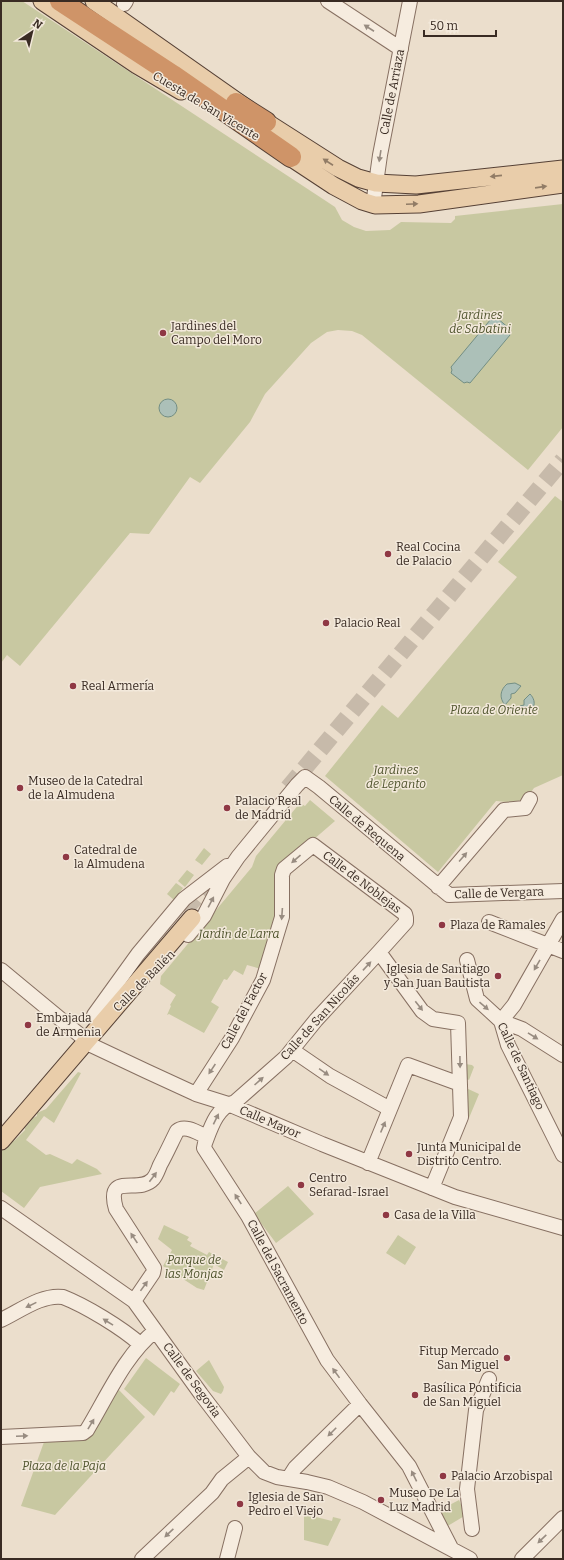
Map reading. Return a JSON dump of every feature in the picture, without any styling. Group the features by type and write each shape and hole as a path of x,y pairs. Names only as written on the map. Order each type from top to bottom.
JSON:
{"highway":[{"path":"60,1 173,75 291,157"},
{"path":"77,1 177,67 266,122"}],"main road":[{"name":"Cuesta de San Vicente","path":"42,1 137,65 291,157 334,186 362,201 373,205 419,204 563,184"},
{"name":"Cuesta de San Vicente","path":"112,3 266,122 338,168 358,178 376,183 416,185 563,169"},
{"name":"Calle de Bailén","path":"1,1127 25,1105 188,915"},
{"name":"Calle de Bailén","path":"1,1141 25,1105"}],"street":[{"path":"328,1 401,49"},
{"name":"Calle de Arriaza","path":"376,183 380,155 410,1"},
{"path":"373,205 376,183"},
{"name":"Calle de Requena","path":"297,785 304,778 310,779 438,886"},
{"name":"Calle de Bailén","path":"97,1020 159,969 204,916 223,879 238,857 297,785"},
{"path":"438,886 504,810 525,808 530,799"},
{"name":"Calle de Noblejas","path":"282,875 284,869 313,845 405,914 406,922"},
{"name":"Calle de Bailén","path":"97,1020 138,954 184,899 238,857"},
{"name":"Calle del Factor","path":"196,1094 232,1038 263,980 282,917 282,875"},
{"name":"Calle de Vergara","path":"438,886 449,895 563,891"},
{"path":"563,919 514,1005 501,1021 522,1029 563,1055"},
{"name":"Calle de San Nicolás","path":"228,1104 235,1102 286,1057 316,1020 406,922"},
{"path":"489,922 563,951"},
{"path":"379,952 422,1011 433,1019 458,1023 461,1117 432,1188"},
{"name":"Calle de Santiago","path":"467,960 477,1000 501,1021 508,1045 562,1150"},
{"name":"Calle Mayor","path":"1,970 83,1038 101,1050 196,1094 228,1104 368,1163 455,1197 563,1228"},
{"path":"292,1050 330,1076 390,1109"},
{"path":"368,1163 408,1065 460,1084"},
{"path":"134,1301 154,1271 153,1266 116,1209 114,1197 118,1187 122,1185 144,1185 154,1179 177,1131 181,1128 185,1128 207,1137 220,1110 228,1104"},
{"name":"Calle del Sacramento","path":"207,1137 204,1148 248,1216 327,1360 409,1466 451,1548"},
{"name":"Calle de Segovia","path":"1,1208 134,1301 201,1394 249,1457 264,1472 277,1477 317,1484 363,1502 470,1559"},
{"path":"1,1320 45,1299 57,1296 63,1297 96,1315 132,1337 140,1344"},
{"path":"1,1437 83,1433 87,1430 131,1356 140,1344 155,1331"},
{"path":"472,1529 467,1489 476,1410 489,1379"},
{"path":"288,1479 295,1468 360,1404"},
{"path":"142,1559 212,1493 222,1479 249,1457"},
{"path":"522,1559 563,1518"},
{"path":"424,1534 433,1530 436,1521"},
{"path":"227,1559 235,1528"}],"green space":[{"name":"Jardines del Campo del Moro","path":"1,1 22,1 335,207 342,220 354,227 366,231 390,230 401,222 451,223 455,219 455,216 563,204 563,427 528,470 362,335 352,331 338,330 327,332 311,343 265,394 250,422 200,483 190,477 149,534 130,533 20,666 7,655 1,663"},
{"name":"Plaza de Oriente","path":"555,496 563,502 563,775 534,788 525,800 507,802 496,801 438,872 325,776 382,705 398,718 517,577 498,562"},
{"name":"Jardín de Larra","path":"310,800 335,821 276,872 277,918 261,969 247,965 243,975 234,970 227,980 224,979 211,1002 219,1007 204,1033 169,1014 167,1015 171,1006 170,1005 176,995 160,984 161,976 252,867 256,856 300,803 305,806"},
{"path":"204,848 211,854 202,865 195,860"},
{"path":"187,870 194,875 185,887 178,881"},
{"path":"176,883 183,888 174,900 167,894"},
{"path":"465,1064 472,1065 474,1067 469,1080 465,1078"},
{"path":"78,1072 81,1073 54,1123 44,1116 26,1140 46,1155 50,1154 72,1164 77,1159 97,1169 102,1174 40,1187 24,1208 1,1191 1,1131 14,1141 25,1130 33,1118 37,1116 37,1113 46,1109"},
{"path":"466,1088 479,1094 469,1118 464,1116"},
{"path":"288,1186 314,1214 276,1243 254,1214"},
{"name":"Parque de las Monjas","path":"164,1225 189,1237 187,1240 192,1243 190,1246 207,1255 209,1252 228,1262 224,1270 214,1264 204,1290 197,1288 163,1266 172,1250 158,1239"},
{"path":"398,1235 416,1247 405,1265 386,1253"},
{"path":"146,1358 180,1384 174,1393 171,1391 154,1416 124,1389"},
{"path":"209,1360 224,1387 221,1394 213,1391 196,1371"},
{"name":"Plaza de la Paja","path":"117,1388 145,1417 55,1515 21,1506 44,1442 88,1436"},
{"path":"459,1500 466,1515 446,1527 438,1511"},
{"path":"304,1514 332,1521 333,1517 341,1519 328,1546 304,1540"}],"shaded area":[{"path":"497,318 510,329 510,335 470,383 464,383 451,373 451,367 491,319"},
{"path":"168,399 174,402 177,408 174,414 168,417 162,414 159,408 162,402"},
{"path":"515,683 521,686 515,693 511,694 511,698 505,705 501,697 503,689 507,684"},
{"path":"530,694 534,700 534,707 532,710 522,715 514,712 520,706 524,705 524,700"}],"tunnel":[{"path":"288,788 563,460"},
{"path":"184,911 208,883"}],"place":[{"name":"Jardines del Campo del Moro","path":"163,333"},
{"name":"Real Cocina de Palacio","path":"388,554"},
{"name":"Palacio Real","path":"326,623"},
{"name":"Real Armería","path":"73,686"},
{"name":"Museo de la Catedral de la Almudena","path":"20,788"},
{"name":"Palacio Real de Madrid","path":"227,808"},
{"name":"Catedral de la Almudena","path":"66,857"},
{"name":"Plaza de Ramales","path":"442,925"},
{"name":"Iglesia de Santiago y San Juan Bautista","path":"498,976"},
{"name":"Embajada de Armenia","path":"28,1025"},
{"name":"Junta Municipal de Distrito Centro.","path":"409,1154"},
{"name":"Centro Sefarad-Israel","path":"301,1185"},
{"name":"Casa de la Villa","path":"386,1215"},
{"name":"Fitup Mercado San Miguel","path":"507,1358"},
{"name":"Basílica Pontificia de San Miguel","path":"415,1395"},
{"name":"Palacio Arzobispal","path":"443,1476"},
{"name":"Museo De La Luz Madrid","path":"381,1500"},
{"name":"Iglesia de San Pedro el Viejo","path":"240,1504"}],"park label":[{"name":"Jardines de Sabatini","path":"480,322"},
{"name":"Jardines de Lepanto","path":"396,777"}]}
